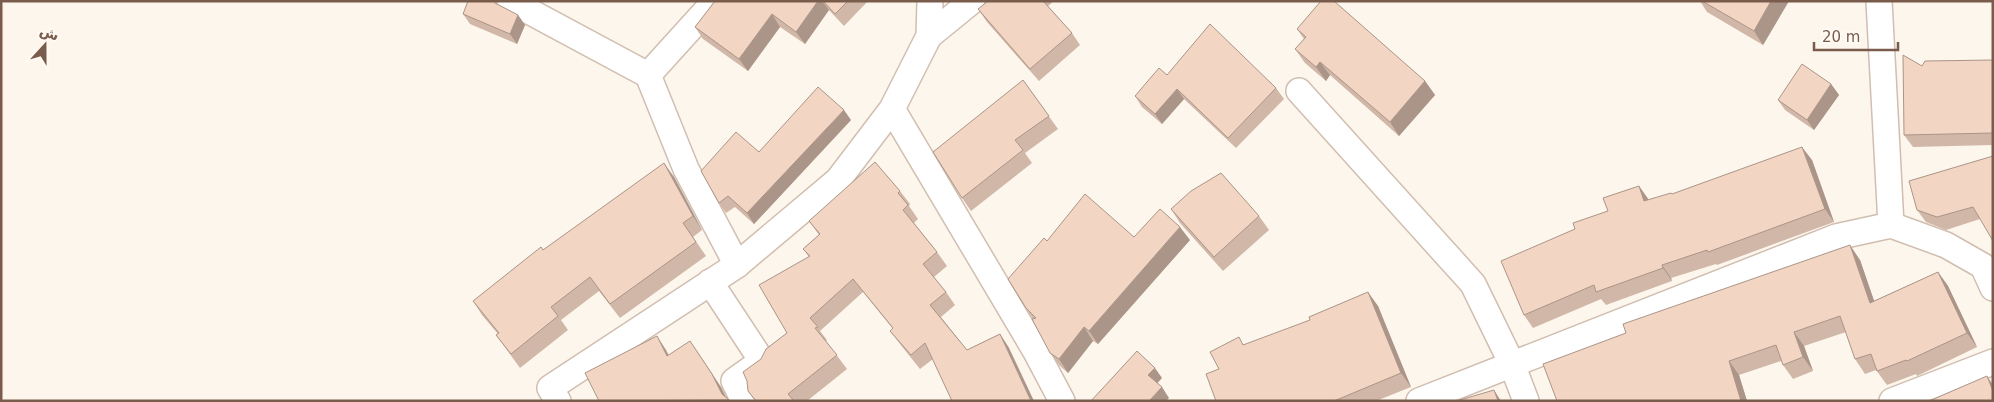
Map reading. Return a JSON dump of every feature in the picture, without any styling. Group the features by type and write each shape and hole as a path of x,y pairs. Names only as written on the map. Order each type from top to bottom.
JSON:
{"street":[{"path":"510,1 648,75 686,169 737,265"},
{"path":"648,75 715,1"},
{"path":"929,36 930,1"},
{"path":"558,401 550,388 737,265 838,180 892,109 929,36 972,1"},
{"path":"1879,1 1891,225"},
{"path":"1299,91 1473,284 1512,364 1526,401"},
{"path":"892,109 1035,350 1062,401"},
{"path":"1419,401 1836,237 1891,225 1946,245 1983,266 1993,288"},
{"path":"710,282 762,361 734,381 744,401"},
{"path":"1892,401 1993,362"}],"building":[{"path":"468,1 494,1 518,15 510,34 463,14"},
{"path":"715,1 818,1 796,32 772,14 739,59 695,27"},
{"path":"823,1 848,1 835,14"},
{"path":"988,1 1043,1 1072,33 1030,69 978,9"},
{"path":"1321,1 1334,1 1425,81 1390,122 1320,62 1316,67 1295,49 1306,37 1297,29"},
{"path":"1702,1 1771,1 1754,31"},
{"path":"1210,24 1276,88 1228,138 1177,89 1155,114 1135,96 1159,68 1167,75"},
{"path":"1903,55 1922,66 1925,61 1993,60 1993,133 1904,135"},
{"path":"1802,64 1831,84 1807,120 1778,100"},
{"path":"1023,80 1049,116 1015,140 1023,150 962,198 933,152"},
{"path":"818,87 844,110 747,213 728,196 719,203 701,171 736,132 759,152"},
{"path":"1802,147 1825,209 1708,252 1707,250 1662,265 1663,268 1596,292 1594,285 1524,315 1501,261 1575,229 1573,223 1608,211 1603,198 1639,186 1644,201 1672,194"},
{"path":"1993,156 1993,241 1973,207 1937,217 1917,210 1909,181"},
{"path":"875,162 900,191 898,193 908,205 903,210 937,252 923,264 946,292 930,305 967,350 1000,334 1031,401 952,401 925,343 911,355 890,331 893,328 853,279 810,318 818,327 815,328 837,355 788,394 794,401 756,401 748,391 747,381 743,372 761,359 766,349 787,333 759,285 810,256 803,249 820,234 809,221"},
{"path":"664,163 693,216 683,223 696,242 610,304 590,277 551,307 558,316 511,354 496,335 499,333 473,301 541,247 543,250"},
{"path":"1221,173 1259,216 1214,257 1171,209 1191,191"},
{"path":"1085,194 1134,237 1160,209 1180,227 1089,331 1084,327 1059,359 1050,353 1032,319 1036,318 1026,308 1008,279 1044,238 1047,241"},
{"path":"1850,245 1870,303 1938,272 1967,333 1907,361 1877,371 1871,354 1855,359 1840,316 1794,332 1803,357 1783,365 1776,345 1729,361 1741,401 1557,401 1543,364 1626,333 1623,324"},
{"path":"1368,292 1401,373 1334,401 1216,401 1206,374 1219,369 1210,352 1239,337 1243,345 1310,320 1309,317"},
{"path":"657,336 667,356 690,341 712,374 722,394 729,400 599,401 585,373"},
{"path":"1137,351 1155,368 1148,375 1162,387 1149,401 1091,401"},
{"path":"1987,376 1993,391 1993,401 1929,401"},
{"path":"1494,390 1498,401 1459,401 1460,400"}]}
